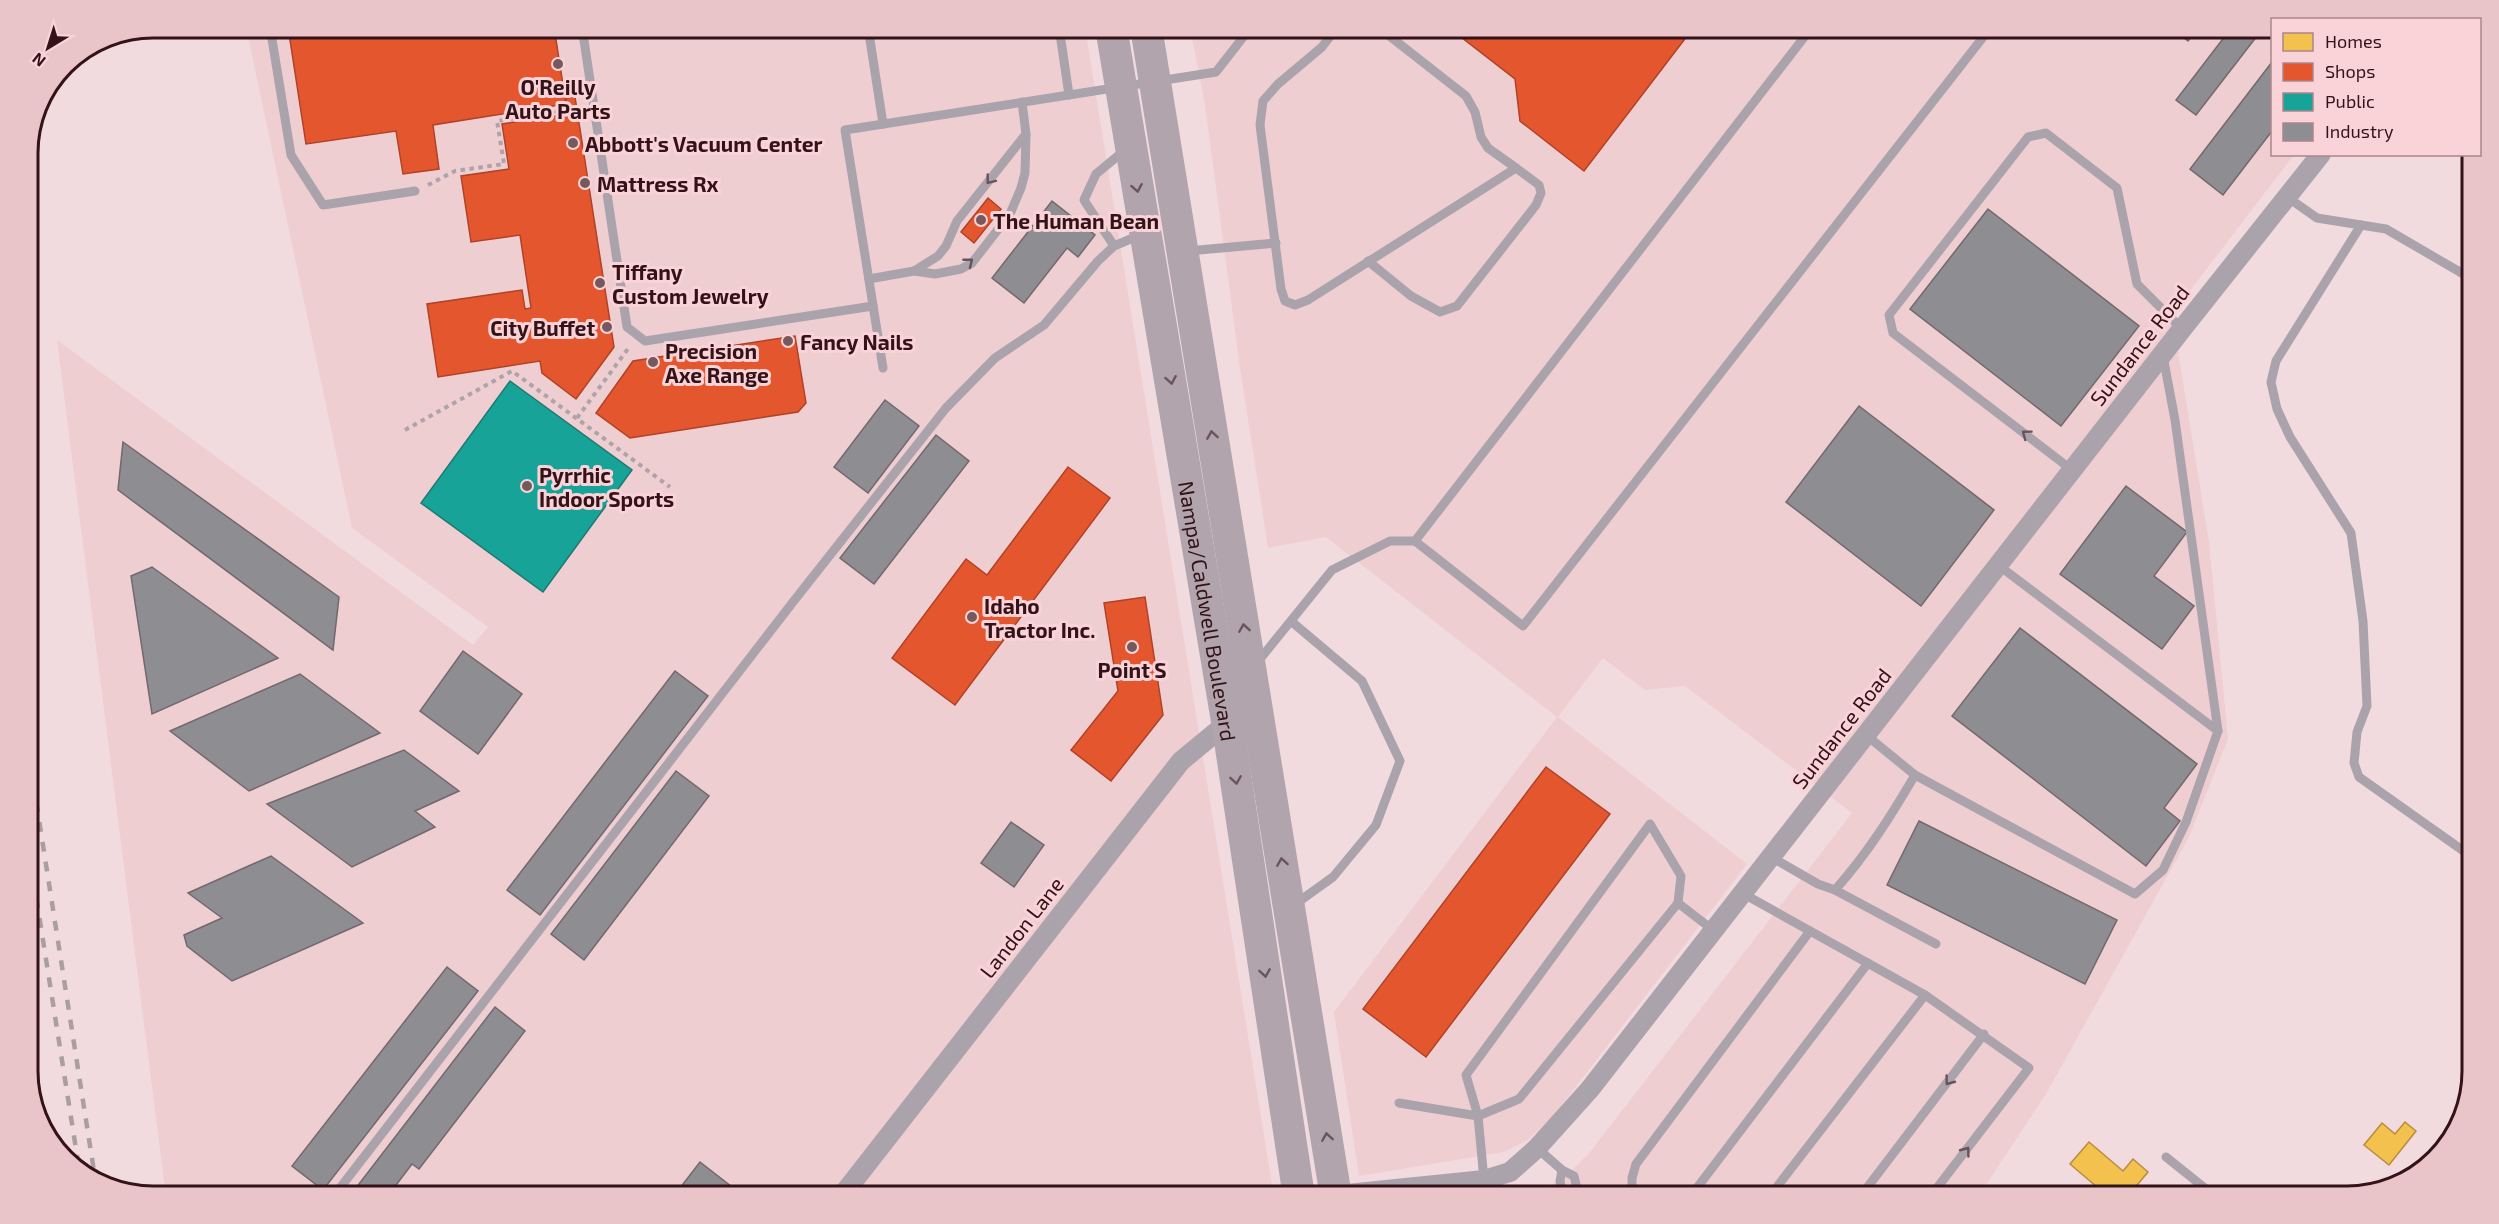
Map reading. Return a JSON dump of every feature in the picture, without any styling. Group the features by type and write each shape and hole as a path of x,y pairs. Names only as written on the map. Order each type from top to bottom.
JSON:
{"main road":[{"name":"Nampa/Caldwell Boulevard","path":"1112,38 1227,721 1297,1186"},
{"name":"Nampa/Caldwell Boulevard","path":"1148,38 1289,908 1329,1186"}],"street":[{"name":"Sundance Road","path":"1426,1186 1484,1180 1510,1172 1538,1148 1590,1089 2319,156"},
{"name":"Landon Lane","path":"850,1186 1181,761 1227,721 1257,708"}],"lane":[{"path":"272,38 291,155 323,205 415,191"},
{"path":"584,38 627,327 645,340 873,306"},
{"path":"870,38 883,124"},
{"path":"1061,38 1069,95"},
{"path":"883,368 845,130 1216,72 1242,38"},
{"path":"1329,38 1322,47 1278,84 1263,101 1260,125 1285,301 1295,305 1516,168"},
{"path":"1368,261 1411,296 1440,312 1457,306 1536,205 1540,193 1539,185 1488,148 1481,137 1475,112 1466,96 1392,38"},
{"path":"1415,541 1804,38"},
{"path":"1251,671 1332,570 1390,541 1415,541 1523,626 1981,38"},
{"path":"869,279 914,271 935,274 961,269 972,263 1010,214 1021,188 1025,173 1026,134 1022,102"},
{"path":"2072,470 1893,333 1889,315 2028,137 2046,133 2117,188 2137,284 2182,329"},
{"path":"914,271 938,256 946,246 957,221 1026,134"},
{"path":"1114,246 1084,200 1096,174 1130,147"},
{"path":"2287,197 2317,218 2386,229 2461,273"},
{"path":"2361,225 2276,361 2271,382 2277,410 2290,437 2351,533 2363,621 2367,706 2357,732 2354,763 2359,777 2462,850"},
{"path":"342,1186 946,408 995,358 1044,325 1098,261 1114,246 1145,233"},
{"path":"1182,251 1276,243"},
{"path":"1866,735 1915,775 2135,894 2163,870 2186,822 2218,731 2175,420 2163,354"},
{"path":"1998,565 2218,731"},
{"path":"1289,908 1333,877 1376,825 1400,761 1362,681 1292,622"},
{"path":"1835,890 1859,863 1887,824 1915,775"},
{"path":"1399,1103 1478,1116 1519,1099 1678,903 1681,876 1650,824 1466,1075 1478,1116 1484,1180"},
{"path":"1771,857 1818,884 1835,890 1936,944"},
{"path":"1742,893 1925,995 1984,1034 2029,1068 1938,1186"},
{"path":"1678,903 1713,930"},
{"path":"1632,1186 1636,1164 1810,931"},
{"path":"1698,1186 1868,963"},
{"path":"1778,1186 1925,995"},
{"path":"1868,1186 1984,1034"},
{"path":"1538,1148 1562,1170 1574,1176 1576,1186"},
{"path":"2166,1157 2202,1186"},
{"path":"1561,1186 1562,1170"}],"path":[{"path":"415,191 455,171 504,164 497,121 594,106"},
{"path":"577,418 638,335"},
{"path":"405,430 512,371 670,487"}],"shaded area":[{"path":"248,38 1087,38 1272,1186 165,1186 57,340 473,645 488,627 352,528"},
{"path":"1192,38 2271,38 2271,156 2293,156 2172,314 2209,542 2228,739 2188,839 2046,1094 1985,1186 1549,1186 1566,1176 1590,1152 1852,813 1685,686 1645,690 1603,658 1558,717 1747,864 1551,1119 1528,1140 1504,1152 1359,1176 1334,1012 1557,717 1326,537 1268,548 1240,368 1205,105"}],"building: Homes":[{"path":"2405,1122 2416,1131 2389,1165 2364,1145 2382,1123 2395,1134"},
{"path":"2089,1142 2123,1171 2133,1159 2148,1172 2136,1186 2096,1186 2070,1164"}],"building: Shops":[{"path":"290,38 556,38 566,104 433,125 439,169 403,174 396,131 306,144"},
{"path":"1462,38 1686,38 1584,171 1520,121 1515,79"},
{"path":"575,97 614,347 576,399 542,373 540,361 438,377 427,304 522,290 525,309 531,308 520,235 471,242 461,176 509,169 502,124 568,114 566,98"},
{"name":"The Human Bean","path":"988,198 1001,209 974,243 961,232"},
{"path":"795,336 806,403 798,412 630,438 596,413 633,361"},
{"name":"Idaho Tractor Inc.","path":"1068,467 1110,498 955,705 892,658 966,559 987,575"},
{"name":"Point S","path":"1145,597 1163,715 1111,781 1071,750 1118,691 1104,603"},
{"path":"1546,767 1610,814 1426,1057 1363,1009"}],"building: Public":[{"name":"Pyrrhic Indoor Sports","path":"510,381 632,470 543,592 421,503"}],"building: Industry":[{"path":"2224,38 2256,38 2196,115 2176,100"},
{"path":"2271,63 2271,132 2223,195 2190,169"},
{"path":"1052,201 1095,235 1078,257 1067,248 1024,303 992,278"},
{"path":"1988,209 2139,326 2061,426 1910,309"},
{"path":"885,400 919,426 868,493 834,467"},
{"path":"1859,406 1994,510 1921,606 1786,502"},
{"path":"936,435 969,461 874,584 840,558"},
{"path":"123,442 339,597 333,650 118,490"},
{"path":"2126,486 2187,532 2154,576 2194,606 2162,649 2060,574"},
{"path":"152,567 278,658 152,714 131,576"},
{"path":"2020,628 2197,764 2164,808 2180,821 2146,866 1952,716"},
{"path":"463,651 522,694 478,754 420,711"},
{"path":"675,671 708,696 540,915 507,890"},
{"path":"300,674 380,733 249,791 170,731"},
{"path":"404,750 459,791 415,811 435,827 352,867 267,804"},
{"path":"676,771 709,796 584,960 551,934"},
{"path":"1919,821 2117,920 2085,984 1887,885"},
{"path":"1011,822 1044,845 1014,887 981,863"},
{"path":"271,856 363,923 232,981 187,946 184,935 222,918 188,893"},
{"path":"447,967 478,991 326,1186 318,1186 292,1166"},
{"path":"495,1007 525,1031 419,1169 412,1164 395,1186 357,1186"},
{"path":"700,1162 731,1186 681,1186"}],"railway":[{"path":"38,813 94,1170"},
{"path":"38,909 77,1158"}],"place":[{"name":"O'Reilly Auto Parts","path":"558,64"},
{"name":"Abbott's Vacuum Center","path":"573,143"},
{"name":"Mattress Rx","path":"585,183"},
{"name":"The Human Bean","path":"981,220"},
{"name":"Tiffany Custom Jewelry","path":"600,283"},
{"name":"City Buffet","path":"607,327"},
{"name":"Fancy Nails","path":"788,341"},
{"name":"Precision Axe Range","path":"653,362"},
{"name":"Pyrrhic Indoor Sports","path":"527,486"},
{"name":"Idaho Tractor Inc.","path":"972,617"},
{"name":"Point S","path":"1132,647"}]}
